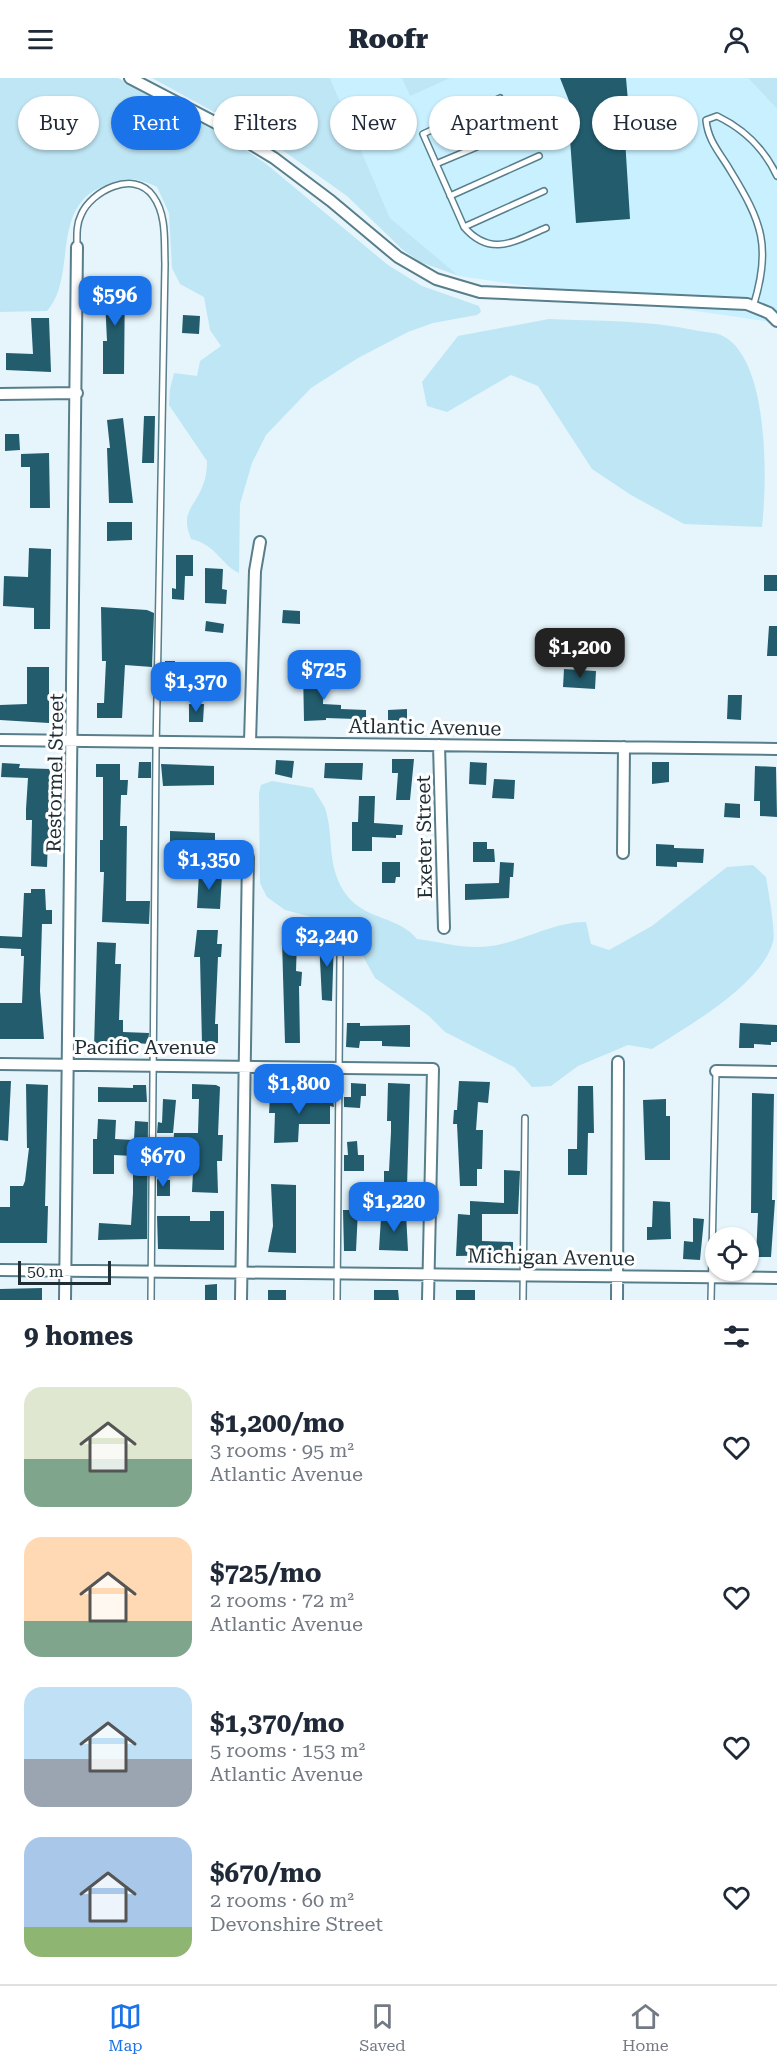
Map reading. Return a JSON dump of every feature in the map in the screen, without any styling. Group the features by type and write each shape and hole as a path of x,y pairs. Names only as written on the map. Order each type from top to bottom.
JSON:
{"street":[{"path":"130,78 219,124 274,159 332,201 398,257 436,279 480,292 753,307 773,317"},
{"name":"Restormel Street","path":"65,1300 77,247"},
{"path":"0,394 77,393"},
{"path":"250,742 255,571 260,542"},
{"name":"Atlantic Avenue","path":"0,740 777,748"},
{"name":"Exeter Street","path":"439,745 444,928"},
{"path":"623,853 624,747"},
{"path":"241,1300 248,857"},
{"path":"616,1300 618,1062"},
{"name":"Pacific Avenue","path":"0,1064 433,1069 429,1274"},
{"path":"716,1071 777,1072"},
{"name":"Michigan Avenue","path":"0,1270 705,1276"},
{"path":"428,1300 429,1274"},
{"name":"Michigan Avenue","path":"759,1277 777,1278"}],"lane":[{"path":"753,307 763,261 761,227 731,170 708,136 706,120 717,116 738,126 768,157 777,176"},
{"path":"429,131 423,134 429,148"},
{"path":"430,150 464,227 473,237 502,246 546,228"},
{"path":"436,164 470,150"},
{"path":"450,196 539,156"},
{"path":"77,247 80,217 90,200 98,193 125,184 136,184 152,193 164,224 165,264 151,1300"},
{"path":"464,227 544,191"},
{"path":"337,1300 340,957"},
{"path":"712,1227 716,1071"},
{"path":"523,1300 525,1118"},
{"path":"711,1281 711,1300"}],"shaded area":[{"path":"0,78 118,78 151,96 111,96 111,150 201,150 201,123 213,130 213,150 245,150 265,163 388,265 422,286 479,306 481,312 477,315 433,323 408,332 358,358 311,388 266,435 252,463 240,504 239,573 213,550 191,539 188,530 188,516 204,482 207,461 169,405 170,389 174,373 197,376 200,361 221,346 210,330 204,297 180,284 172,268 169,213 157,187 143,181 126,180 104,186 87,196 76,209 70,226 61,280 56,296 47,311 0,312"},
{"path":"152,78 330,78 338,96 330,96 330,150 361,150 390,218 459,276 420,262 403,250 347,196 282,150 318,150 318,96 213,96 213,111 201,105 201,96 185,96"},
{"path":"330,78 748,78 777,109 777,323 459,276 390,218 361,150 417,150 417,96 338,96"},
{"path":"402,78 450,78 410,96"},
{"path":"748,78 777,78 777,109"},
{"path":"549,319 658,324 715,333 737,348 749,368 762,422 765,481 762,527 684,524 631,495 592,469 538,386 511,375 447,412 427,406 422,382 458,336"},
{"path":"272,781 313,788 325,808 333,864 341,886 348,897 365,910 401,926 417,939 482,947 503,944 562,925 586,922 591,944 609,950 652,926 727,867 753,865 766,877 773,920 773,942 766,958 739,989 722,1003 652,1049 628,1045 578,1066 551,1086 532,1087 514,1067 445,1032 429,1016 375,978 353,938 323,920 285,910 267,897 260,883 259,793 261,785"}],"building":[{"path":"560,78 626,78 628,96 592,96 592,150 626,150 630,219 576,223 571,150 580,150 580,96 567,96"},
{"path":"104,279 125,279 124,374 103,374 103,341 107,341"},
{"path":"183,315 200,316 199,334 182,333"},
{"path":"31,318 49,318 51,372 6,370 6,353 33,354"},
{"path":"144,416 155,416 154,463 142,463"},
{"path":"123,418 133,503 109,503 107,448 110,448 107,420"},
{"path":"5,434 19,434 20,450 5,451"},
{"path":"49,453 50,508 30,508 30,467 21,467 21,454"},
{"path":"107,522 132,522 132,540 107,541"},
{"path":"29,548 51,549 50,629 34,629 34,608 3,606 4,576 28,577"},
{"path":"176,555 193,555 193,576 185,576 184,600 172,599 172,588 176,589"},
{"path":"205,568 223,569 222,589 227,590 226,604 205,603"},
{"path":"764,575 777,575 777,591 764,591"},
{"path":"101,607 147,610 154,613 152,667 125,665 122,718 97,718 97,703 104,703 106,661 102,661"},
{"path":"283,610 300,611 300,624 282,623"},
{"path":"206,621 224,624 223,633 205,631"},
{"path":"769,626 777,626 777,656 767,656"},
{"path":"165,661 175,661 174,683 164,683"},
{"path":"27,667 49,667 49,723 0,720 0,705 27,704"},
{"path":"303,669 324,670 323,704 341,705 341,709 366,710 366,723 355,723 356,719 326,718 326,720 304,721"},
{"path":"564,669 596,671 595,689 563,687"},
{"path":"728,695 742,695 741,720 727,719"},
{"path":"189,704 204,704 203,722 189,722"},
{"path":"407,709 407,723 388,724 388,710"},
{"path":"392,759 414,759 410,800 396,800 398,773 392,773"},
{"path":"276,760 294,761 292,778 275,774"},
{"path":"139,762 151,762 151,778 138,778"},
{"path":"470,762 487,763 486,785 469,784"},
{"path":"652,762 669,762 669,782 652,784"},
{"path":"2,763 20,764 19,768 50,769 48,826 50,826 50,840 48,840 47,867 31,866 32,820 26,820 28,778 1,777"},
{"path":"325,763 363,763 362,780 324,778"},
{"path":"96,764 120,764 120,780 128,780 127,795 121,795 120,826 127,826 126,901 150,901 149,924 102,922 104,872 100,872 100,840 103,840 103,777 96,777"},
{"path":"161,764 214,766 214,785 163,786"},
{"path":"755,766 776,767 777,817 760,816 760,801 754,801"},
{"path":"494,779 515,780 514,799 492,798"},
{"path":"359,796 375,796 374,823 403,825 402,835 396,835 396,838 372,837 372,851 352,851 352,822 358,822"},
{"path":"725,803 740,804 740,818 724,817"},
{"path":"170,831 215,833 215,851 170,849"},
{"path":"473,842 487,842 487,849 494,849 495,862 473,862"},
{"path":"656,844 674,845 674,848 704,849 703,863 677,862 677,867 656,866"},
{"path":"382,862 400,862 400,877 396,877 395,883 382,883"},
{"path":"500,862 514,863 513,877 510,877 509,898 465,900 465,884 499,883"},
{"path":"199,873 222,875 220,909 197,908"},
{"path":"31,889 45,889 46,910 52,910 52,924 42,924 40,991 44,1039 0,1039 0,1003 22,1003 24,956 21,956 21,949 0,948 0,936 22,937 24,893 31,893"},
{"path":"197,930 218,930 217,944 222,944 221,957 218,957 215,1024 218,1024 218,1043 202,1044 200,957 194,957"},
{"path":"319,940 334,940 332,1001 322,1000"},
{"path":"282,941 297,941 296,971 302,972 301,986 299,986 300,1043 285,1043"},
{"path":"97,942 116,943 115,964 121,964 119,1020 123,1020 123,1032 149,1033 148,1044 125,1042 125,1049 94,1048"},
{"path":"347,1023 360,1023 360,1026 410,1025 410,1047 382,1046 382,1041 360,1041 359,1048 346,1047"},
{"path":"740,1023 777,1025 777,1042 771,1042 771,1045 754,1044 754,1048 739,1048"},
{"path":"0,1081 11,1081 8,1141 0,1140"},
{"path":"459,1081 490,1082 488,1103 478,1102 476,1130 483,1130 482,1169 477,1169 477,1186 460,1186 457,1124 453,1124 454,1110 457,1110"},
{"path":"351,1083 366,1084 366,1096 361,1096 360,1108 344,1107 344,1097 351,1097"},
{"path":"388,1083 410,1084 407,1187 384,1187 384,1171 389,1171 391,1132 391,1121 387,1121"},
{"path":"26,1084 48,1085 45,1206 48,1206 47,1243 0,1243 0,1207 10,1207 10,1186 23,1186 25,1181 29,1148 27,1148"},
{"path":"192,1084 220,1087 218,1135 223,1135 222,1161 217,1161 218,1193 192,1192 194,1150 173,1150 174,1133 198,1133 199,1099 192,1099"},
{"path":"133,1085 146,1085 147,1102 98,1102 98,1087 133,1088"},
{"path":"578,1086 593,1086 594,1133 588,1133 587,1175 568,1175 568,1149 577,1149"},
{"path":"319,1091 332,1091 334,1107 330,1106 330,1124 299,1124 298,1142 274,1143 275,1113 269,1113 270,1095 286,1095 286,1099 318,1100"},
{"path":"752,1093 774,1094 772,1200 775,1200 771,1257 759,1257 758,1213 751,1213"},
{"path":"163,1099 176,1100 173,1133 157,1133 158,1122 162,1123"},
{"path":"666,1099 666,1116 670,1116 670,1160 645,1160 643,1100"},
{"path":"98,1119 116,1120 115,1139 134,1140 135,1121 148,1122 147,1239 98,1240 99,1223 131,1225 133,1156 114,1155 114,1174 93,1174 93,1139 97,1139"},
{"path":"357,1141 358,1155 364,1155 364,1171 344,1171 344,1155 348,1155 347,1142"},
{"path":"504,1170 520,1171 518,1214 482,1214 482,1241 513,1242 513,1255 456,1256 458,1214 470,1215 470,1201 504,1203"},
{"path":"157,1179 170,1180 170,1196 157,1196"},
{"path":"271,1184 296,1185 296,1253 268,1252 273,1226"},
{"path":"653,1201 670,1202 671,1239 647,1240 647,1227 652,1227"},
{"path":"343,1210 358,1210 356,1251 344,1251"},
{"path":"210,1211 224,1211 224,1250 158,1249 157,1216 190,1216 190,1221 210,1221"},
{"path":"389,1213 406,1213 408,1251 379,1250 381,1217 389,1217"},
{"path":"693,1218 704,1219 700,1260 683,1259 684,1241 693,1242"},
{"path":"217,1284 217,1300 205,1300 205,1285"},
{"path":"42,1288 42,1300 0,1300 0,1289"},
{"path":"268,1290 286,1290 286,1300 268,1300"},
{"path":"374,1290 398,1290 399,1300 374,1300"},
{"path":"456,1290 475,1290 475,1300 456,1300"}]}
